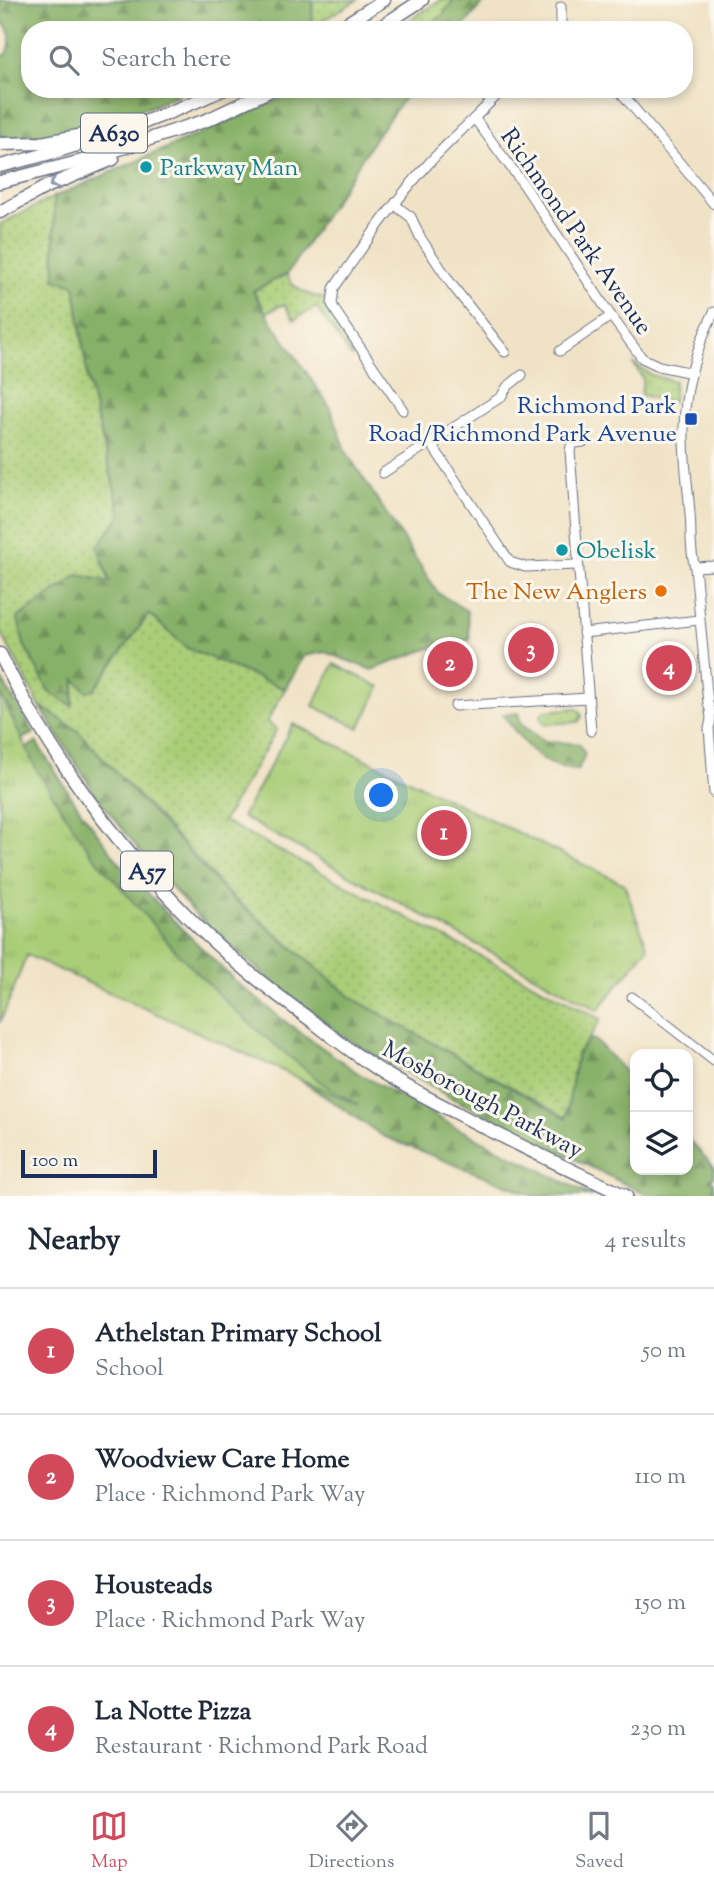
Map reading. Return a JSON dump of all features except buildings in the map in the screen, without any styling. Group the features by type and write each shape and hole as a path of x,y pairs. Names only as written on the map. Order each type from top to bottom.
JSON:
{"highway":[{"path":"350,21 384,0"},
{"path":"390,21 422,0"},
{"name":"A630","path":"0,166 81,145 205,98"},
{"name":"A630","path":"0,182 73,164 207,120 254,98"},
{"path":"0,144 69,139 192,104"},
{"path":"0,212 64,179 207,120"},
{"name":"Mosborough Parkway","path":"0,654 50,745 97,810 140,864 191,920 259,981 372,1066 515,1144 626,1196"}],"street":[{"path":"561,7 561,21"},
{"path":"403,410 332,304 334,288 437,154 495,98"},
{"path":"626,98 714,204"},
{"name":"Richmond Park Avenue","path":"475,119 524,185 642,358 659,366 692,373"},
{"path":"396,204 411,217 420,236 452,285 505,352"},
{"path":"714,312 697,351 686,400 684,426 691,551 695,567 699,620 710,668 709,728 714,793"},
{"path":"560,351 611,316"},
{"path":"383,473 501,397 507,387 522,375"},
{"path":"430,442 510,562 525,567 577,565"},
{"path":"583,442 570,446 570,452 590,731"},
{"path":"695,567 714,566"},
{"path":"583,633 699,620"},
{"path":"455,706 588,698"},
{"path":"632,997 714,1061"}],"green space":[{"path":"0,0 313,0 312,21 21,21 21,98 170,98 153,106 55,133 21,138 0,136 0,57 7,54 10,40 7,28 0,20"},
{"path":"312,0 357,0 322,21 312,21"},
{"path":"440,0 454,0 435,21 408,21"},
{"path":"454,0 486,0 468,21 435,21"},
{"path":"282,98 404,98 377,135 287,274 253,291 330,407 347,453 438,593 467,611 470,640 446,642 372,670 325,652 304,656 285,689 187,648 149,614 94,690 86,691 75,679 72,706 49,691 24,645 18,618 78,575 110,582 98,547 121,515 88,382 75,285 55,279 54,197"},
{"path":"54,197 55,279 75,285 88,382 121,515 98,547 110,582 78,575 19,618 24,645 72,706 75,678 94,690 149,614 187,648 285,689 267,722 277,729 223,821 601,1019 577,1054 567,1118 352,998 228,893 78,731 39,705 0,630 0,224"},
{"path":"287,274 297,288 326,299 327,305 354,344 352,357 316,307 294,320 284,304 266,313 253,290"},
{"path":"633,363 651,375 674,381 673,402 641,395 643,379"},
{"path":"334,664 380,687 359,728 313,706"},
{"path":"0,677 34,733 15,742 0,710"},
{"path":"0,693 37,771 89,851 174,949 262,1034 323,1084 358,1105 27,955 0,1023"},
{"path":"39,705 78,731 228,894 352,998 566,1118 577,1054 589,1039 595,1040 630,1077 630,1175 693,1175 693,1144 714,1167 714,1176 710,1180 714,1182 714,1196 649,1196 448,1096 347,1039 271,981 199,918 148,861 97,797"},
{"path":"575,708 580,711 582,717 578,722 545,724 541,719 541,714 545,711"},
{"path":"518,713 521,724 543,741 579,744 585,754 578,770 553,765 534,753 503,715"},
{"path":"293,724 624,884 648,948 598,1010 242,817"},
{"path":"36,742 118,861 234,980 287,1023 358,1073 457,1128 592,1196 534,1196 383,1136 252,1047 192,993 17,754"}],"place":[{"name":"Parkway Man","path":"146,167"},
{"name":"Richmond Park Road/Richmond Park Avenue","path":"691,419"},
{"name":"Obelisk","path":"562,550"},
{"name":"The New Anglers","path":"661,591"},
{"name":"Housteads","path":"531,650"},
{"name":"Woodview Care Home","path":"450,664"},
{"name":"La Notte Pizza","path":"669,668"},
{"name":"Athelstan Primary School","path":"444,833"}]}
